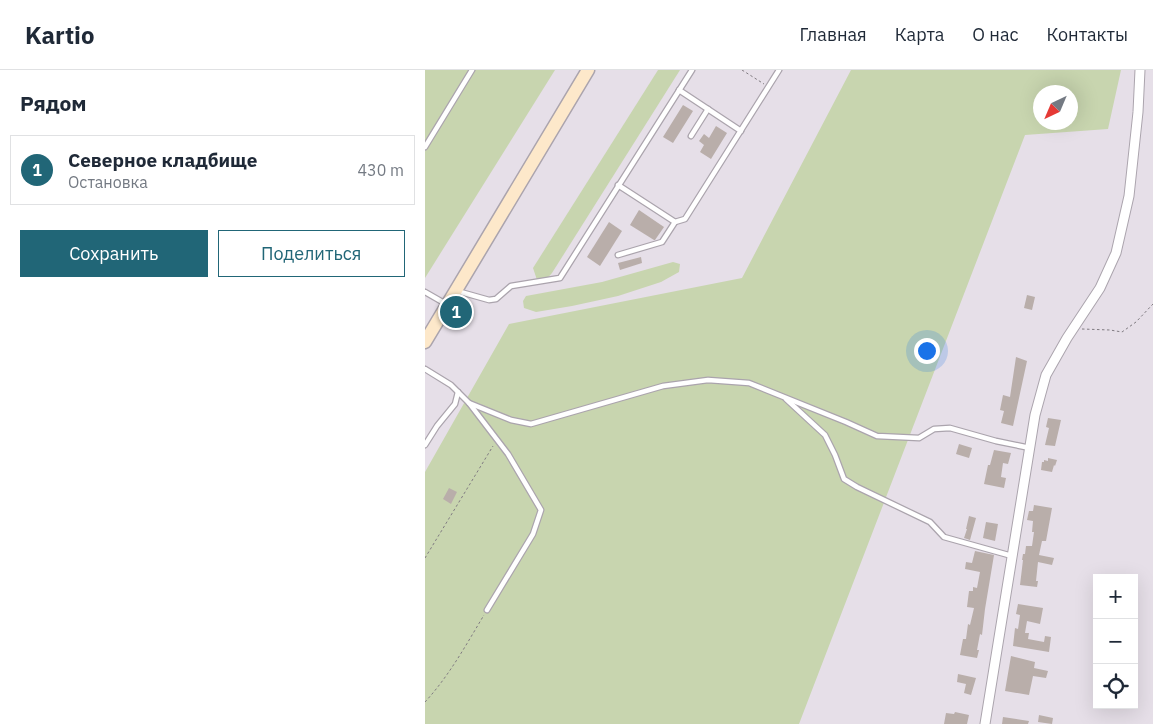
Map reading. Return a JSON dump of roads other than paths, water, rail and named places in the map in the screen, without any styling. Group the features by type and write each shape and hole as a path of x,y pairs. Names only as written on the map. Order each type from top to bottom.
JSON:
{"main road":[{"path":"425,342 588,70"}],"street":[{"path":"985,724 1035,415 1046,375 1100,288 1116,253 1129,196 1141,70"}],"lane":[{"path":"425,147 472,70"},
{"path":"455,291 492,300 496,299 511,286 560,278 692,70"},
{"path":"618,255 662,242 675,222 685,219 779,70"},
{"path":"679,90 741,131"},
{"path":"691,136 708,110"},
{"path":"618,185 675,222"},
{"path":"425,292 447,305"},
{"path":"425,369 444,380 469,403 508,454 541,510 533,534 487,610"},
{"path":"469,403 511,420 531,424 663,386 707,380 749,383 877,436 919,438 934,429 950,428 1030,448"},
{"path":"425,445 437,426 455,404 458,392"},
{"path":"783,397 825,435 844,479 930,522 944,537 1012,556"}],"place":[{"name":"Северное кладбище","path":"456,312"}]}
